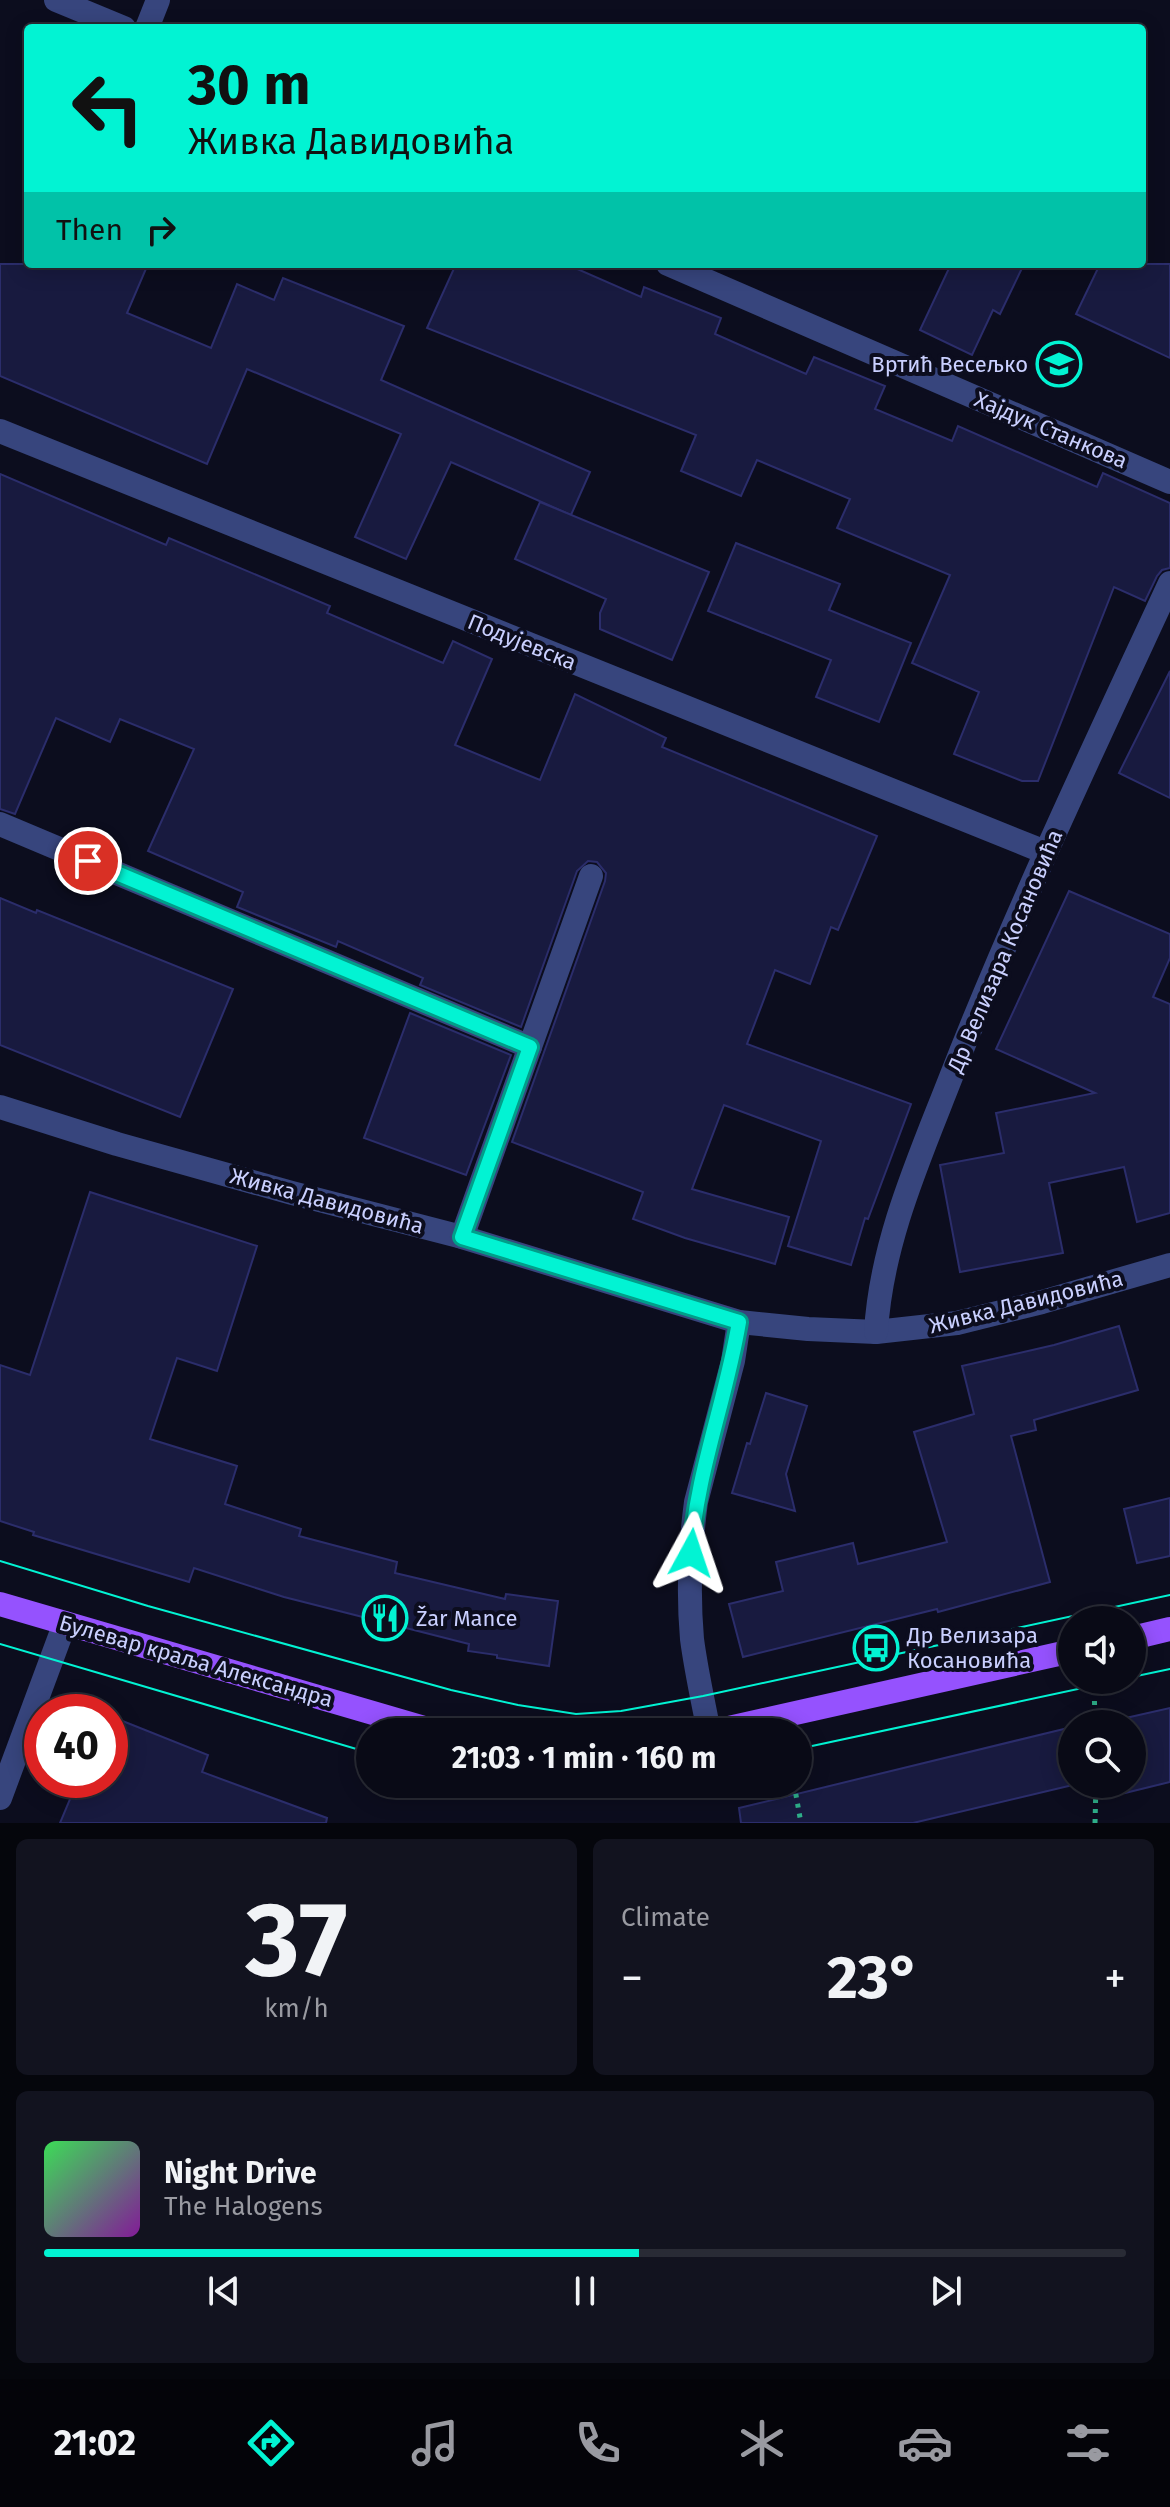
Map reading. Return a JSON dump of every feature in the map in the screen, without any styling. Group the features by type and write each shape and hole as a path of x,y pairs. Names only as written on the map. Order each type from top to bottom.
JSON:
{"main road":[{"name":"Булевар краља Александра","path":"0,1604 390,1718"},
{"path":"1146,1635 1170,1629"},
{"path":"773,1718 1058,1654"}],"street":[{"path":"56,0 114,24"},
{"path":"149,24 158,0"},
{"name":"Хајдук Станкова","path":"677,268 1170,482"},
{"name":"Подујевска","path":"0,431 1045,852"},
{"name":"Др Велизара Косановића","path":"876,1332 883,1268 901,1211 976,1015 1045,852 1170,583"},
{"path":"0,824 530,1047"},
{"path":"462,1237 591,876"},
{"name":"Живка Давидовића","path":"0,1107 117,1144 462,1237 739,1322 876,1332 957,1323 1170,1265"},
{"path":"707,1718 690,1612 693,1523 733,1361 739,1322"},
{"path":"0,1798 65,1623"}],"path":[{"path":"797,1798 801,1823"},
{"path":"1095,1823 1096,1798"}],"building":[{"path":"0,264 24,264 24,268 146,268 127,313 211,348 237,284 274,300 283,278 404,326 381,380 590,472 571,515 451,462 406,559 355,537 401,434 247,369 207,464 0,376"},
{"path":"1146,264 1170,264 1170,358 1076,314 1098,268 1146,268"},
{"path":"454,268 575,268 641,297 644,287 721,318 715,334 806,374 814,357 885,386 875,409 952,441 958,426 1097,487 1103,473 1170,503 1170,568 1162,570 1157,576 1145,601 1114,587 1038,781 1022,781 954,754 979,692 912,663 950,575 837,528 850,499 757,460 741,496 681,471 696,435 427,328"},
{"path":"949,268 1022,268 1000,314 993,310 972,355 920,330"},
{"path":"0,474 166,545 169,538 330,606 327,613 443,663 453,641 492,659 455,745 540,780 575,694 666,738 662,747 877,836 838,930 831,927 810,984 775,970 747,1044 911,1104 868,1219 865,1218 851,1265 788,1246 821,1141 724,1105 692,1189 789,1217 775,1264 685,1238 633,1219 643,1192 512,1142 605,881 606,873 597,862 588,861 577,871 521,1027 420,985 423,978 338,941 336,947 237,907 243,892 148,851 194,749 120,719 110,742 56,718 15,814 0,809"},
{"path":"540,502 709,572 672,660 600,629 600,613 606,599 515,559"},
{"path":"736,543 840,584 829,610 911,643 879,722 816,697 831,660 708,611"},
{"path":"1170,671 1170,798 1119,773"},
{"path":"1069,891 1170,934 1170,958 1153,997 1170,1004 1170,1213 1137,1222 1124,1167 1049,1183 1063,1253 960,1272 940,1165 1004,1153 996,1113 1095,1093 996,1049"},
{"path":"0,898 233,989 180,1117 0,1045"},
{"path":"410,1013 511,1055 466,1175 364,1138"},
{"path":"90,1192 257,1246 217,1371 177,1358 150,1439 237,1466 225,1504 301,1529 299,1536 397,1562 395,1573 505,1599 506,1594 558,1601 549,1666 468,1651 469,1644 284,1597 194,1568 189,1582 33,1535 34,1532 0,1521 0,1365 30,1375"},
{"path":"1119,1326 1138,1390 1034,1420 1036,1430 1011,1436 1050,1582 938,1612 937,1609 743,1657 729,1604 783,1591 776,1562 853,1543 858,1564 947,1542 914,1432 974,1414 962,1366"},
{"path":"766,1393 807,1406 786,1474 795,1511 732,1493"},
{"path":"1170,1498 1170,1556 1137,1563 1124,1509"},
{"path":"1170,1708 1170,1782 1146,1788 1146,1713"},
{"path":"128,1723 208,1755 202,1772 327,1818 326,1823 60,1823 70,1798 128,1798"},
{"path":"1058,1730 1058,1789 913,1823 741,1823 739,1808 780,1798 812,1798 812,1790"}],"tram line":[{"path":"0,1561 148,1606 451,1690 576,1714 621,1711 703,1696 1170,1595"},
{"path":"0,1644 356,1749"},
{"path":"1146,1674 1170,1669"},
{"path":"812,1746 1058,1693"}],"place":[{"name":"Вртић Весељко","path":"1059,364"},
{"name":"Žar Mance","path":"385,1618"},
{"name":"Др Велизара Косановића","path":"876,1648"}],"route":[{"path":"88,861 530,1047 462,1237 739,1322 733,1361 696,1502 691,1553"}]}
